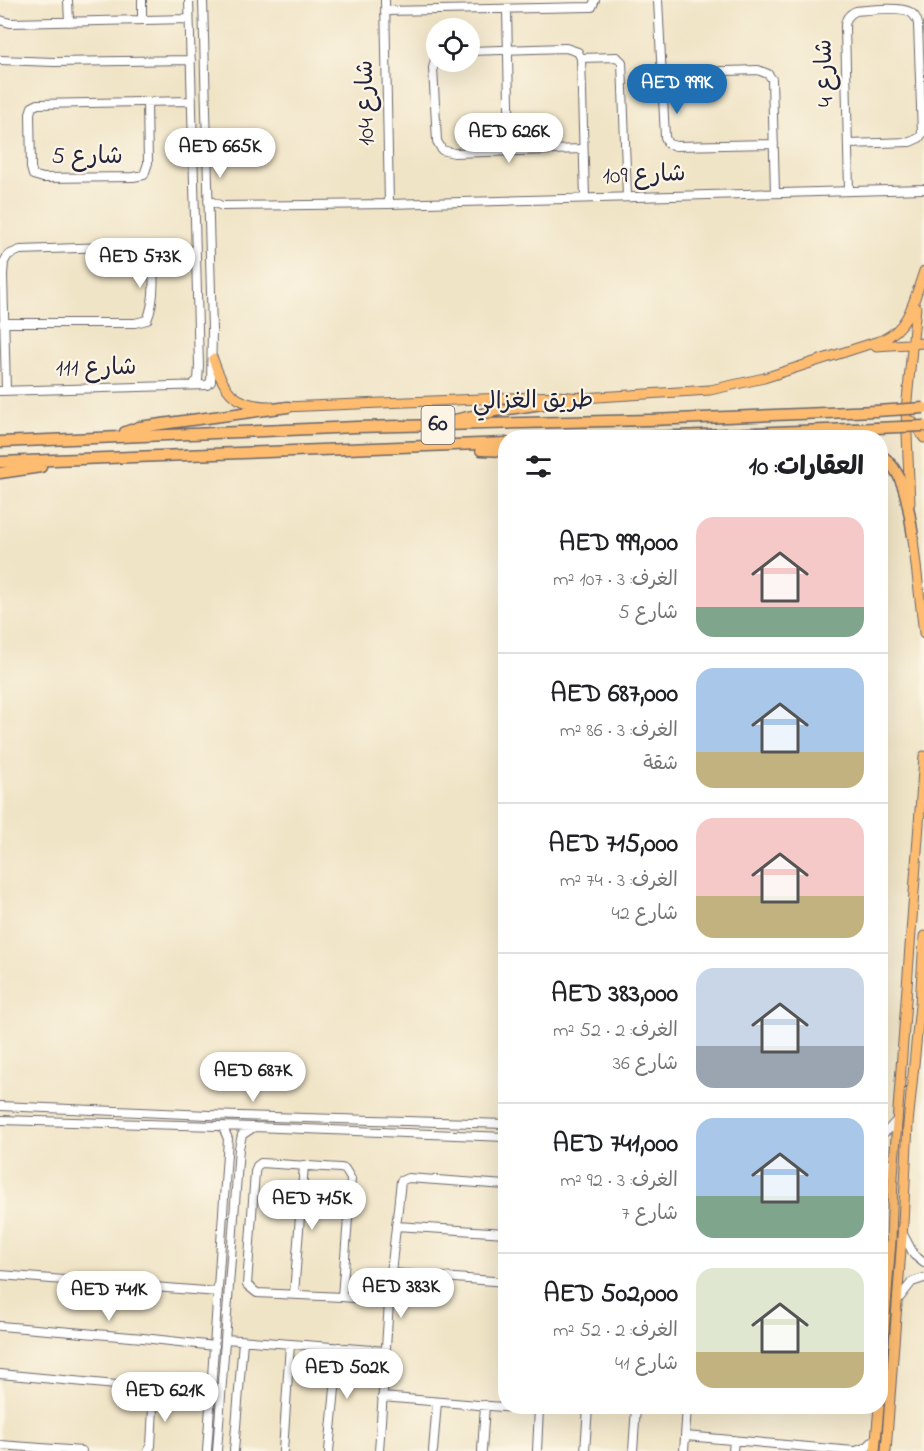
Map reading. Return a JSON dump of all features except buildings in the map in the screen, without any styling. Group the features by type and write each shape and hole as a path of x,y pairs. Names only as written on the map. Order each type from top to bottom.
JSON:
{"highway":[{"path":"432,425 495,411 582,398"},
{"path":"113,436 139,427 288,407"},
{"name":"طريق الغزالي","path":"0,440 37,441 113,436 432,425 650,420 924,408"},
{"path":"826,430 924,426"},
{"name":"طريق الغزالي","path":"1,470 92,459 498,443"},
{"path":"421,447 498,451"},
{"path":"888,462 896,470 903,484 913,536"}],"main road":[{"path":"924,272 915,311 906,411 913,536 924,634"},
{"path":"213,359 220,381 237,399 252,405 288,407 558,396 582,398 722,388 764,378 889,337 906,321 924,272"},
{"path":"862,347 924,343"},
{"path":"911,364 916,354 924,349"},
{"path":"906,411 924,438"},
{"path":"888,1279 893,1177 924,756"},
{"path":"886,1451 903,1233 908,1124 920,1005 924,936"},
{"path":"909,967 911,980 909,1007 914,1011 920,1005"},
{"path":"875,1451 878,1414"}],"street":[{"path":"68,0 69,22"},
{"path":"142,0 142,20"},
{"path":"189,0 199,376 192,385"},
{"path":"192,385 207,385 211,382 213,359 203,0"},
{"name":"شارع 104","path":"385,0 389,204"},
{"path":"385,11 592,7 594,0"},
{"path":"658,0 665,137 668,144 676,146 774,144"},
{"path":"507,9 510,151"},
{"name":"شارع 4","path":"848,144 910,142 922,134 918,24 915,16 909,11 860,11 850,14 846,20 848,144 849,190"},
{"path":"0,20 10,23 189,19"},
{"path":"480,51 566,48 578,52 581,58 585,198"},
{"path":"581,58 616,57 622,62 627,196"},
{"path":"0,60 54,62 191,60"},
{"path":"662,73 758,70 768,74 772,79 775,193"},
{"path":"433,72 437,141 442,150 454,153 583,149"},
{"name":"شارع 5","path":"147,102 148,163 144,175 43,178 33,175 30,157 30,113 32,107 38,104 192,101"},
{"name":"شارع 109","path":"208,200 222,206 389,204 924,189"},
{"path":"209,215 222,206"},
{"path":"3,323 135,323 147,320 153,309 152,257 148,248 137,246 14,251 8,255 4,262 3,323 3,390"},
{"path":"198,330 212,330"},
{"name":"شارع 111","path":"3,390 192,385"},
{"path":"0,1106 498,1124"},
{"path":"156,1125 163,1118 159,1112"},
{"path":"179,1113 175,1119 179,1126"},
{"path":"888,1130 898,1119"},
{"path":"0,1120 498,1137"},
{"path":"207,1451 228,1139 223,1126"},
{"path":"217,1451 239,1148 242,1135 254,1127"},
{"path":"342,1297 351,1179 345,1169 266,1162 257,1166 247,1285 257,1293 389,1301"},
{"path":"888,1164 893,1177"},
{"path":"294,1294 304,1165"},
{"path":"379,1451 399,1184 404,1179 498,1185"},
{"path":"396,1226 498,1232"},
{"path":"903,1233 914,1255 924,1263"},
{"path":"221,1240 227,1236 233,1241"},
{"path":"392,1273 498,1281"},
{"path":"0,1275 218,1292"},
{"path":"897,1302 912,1282 924,1278"},
{"path":"0,1326 215,1346"},
{"path":"225,1340 386,1351"},
{"path":"234,1451 243,1341"},
{"path":"283,1451 290,1344"},
{"path":"329,1451 339,1347"},
{"path":"0,1374 211,1394"},
{"path":"148,1451 151,1446 153,1388"},
{"path":"382,1397 498,1406"},
{"path":"434,1451 437,1402"},
{"path":"482,1451 485,1405"},
{"path":"537,1451 539,1414"},
{"path":"585,1451 588,1414"},
{"path":"633,1451 636,1414"},
{"path":"684,1451 687,1414"},
{"path":"686,1436 734,1440 781,1448 855,1451 867,1447 876,1438"},
{"path":"733,1451 734,1440"},
{"path":"0,1444 82,1451"}]}
